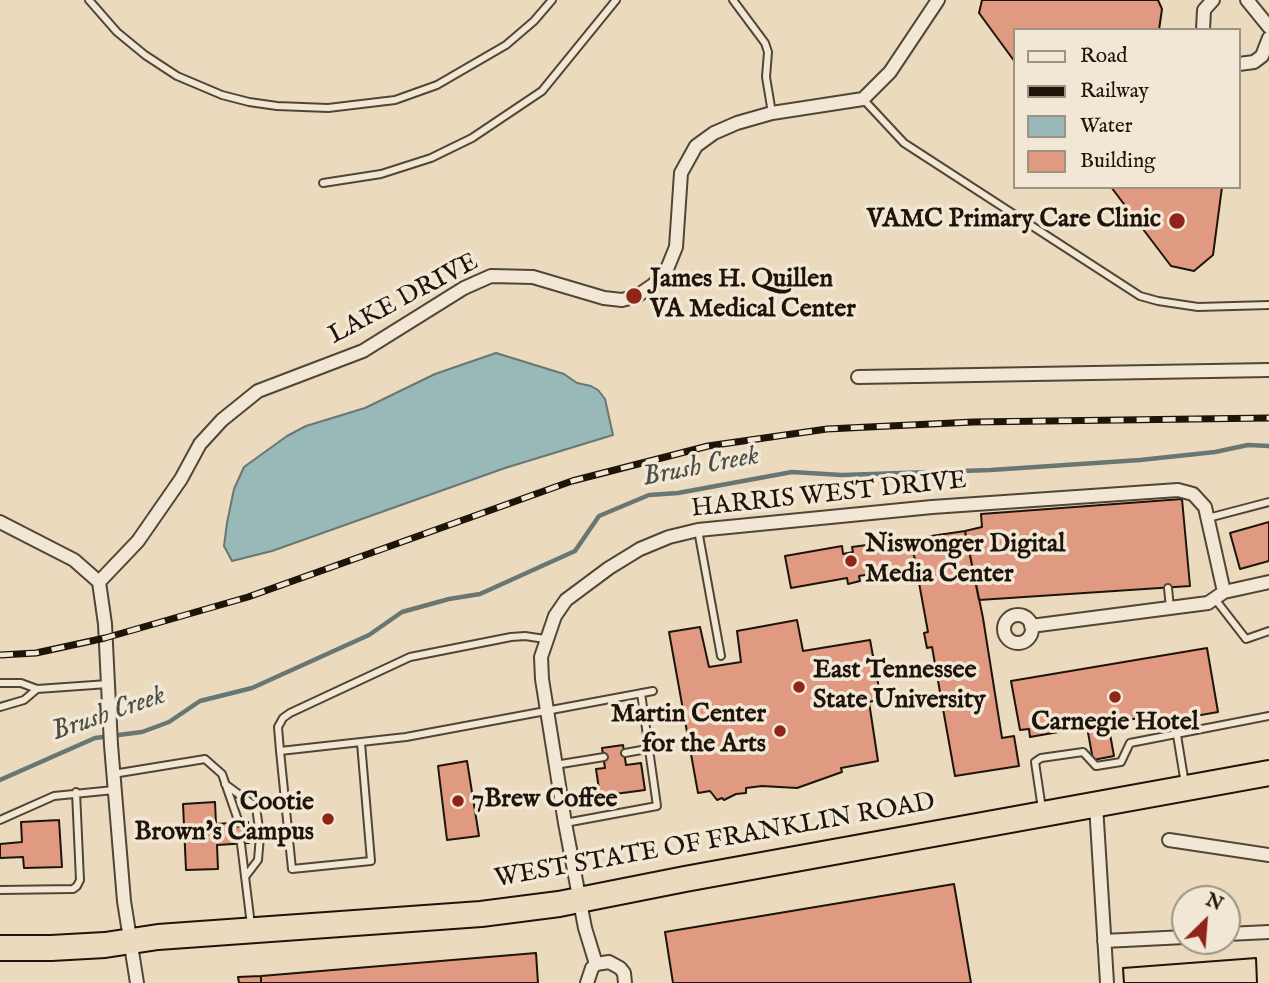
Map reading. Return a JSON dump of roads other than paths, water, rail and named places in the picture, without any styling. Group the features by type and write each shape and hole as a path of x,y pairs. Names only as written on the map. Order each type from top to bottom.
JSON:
{"highway":[{"name":"WEST STATE OF FRANKLIN ROAD","path":"0,947 51,948 252,930 481,914 559,904 1269,773"}],"street":[{"path":"863,99 890,72 938,0"},
{"path":"1203,28 1204,10 1213,0"},
{"path":"1247,0 1269,27"},
{"path":"1241,64 1254,62 1262,56 1269,38"},
{"name":"LAKE DRIVE","path":"99,582 138,541 181,479 200,444 222,420 258,391 363,351 464,288 491,276 533,277 604,298 622,300 637,296 664,274 676,247 681,173 696,146 714,133 737,123 772,113 863,99"},
{"path":"858,377 1269,370"},
{"name":"HARRIS WEST DRIVE","path":"596,964 585,928 565,823 542,679 541,657 555,616 566,600 584,585 640,549 668,537 698,530 932,507 1178,490 1193,494 1205,507 1220,595"},
{"path":"0,522 74,560 99,582 105,624 114,790 124,901 137,983"},
{"path":"1031,626 1208,603 1220,595 1269,582"},
{"path":"1096,804 1107,983"},
{"path":"1170,840 1269,855"},
{"path":"1241,933 1269,932"},
{"path":"1104,942 1171,938"},
{"path":"587,983 588,973 596,964 609,962 624,973 625,983"}],"lane":[{"path":"89,0 117,32 177,76 222,95 249,102 277,106 328,107 395,100 438,85 506,45 534,21 552,0"},
{"path":"323,183 381,174 431,158 472,138 542,91 616,0"},
{"path":"733,0 765,43 768,52 766,77 772,113"},
{"path":"863,99 904,143 1140,296 1198,307 1269,305"},
{"path":"1209,518 1269,502"},
{"path":"698,530 721,656"},
{"path":"1168,588 1170,608"},
{"path":"1220,595 1246,639 1269,631"},
{"path":"361,743 371,861 292,869 278,727 283,718 410,657 510,637 545,639"},
{"path":"0,683 21,683 37,689 108,684"},
{"path":"0,707 24,701 37,689"},
{"path":"280,751 361,743 523,714 548,712 653,691"},
{"path":"565,823 657,806 641,693"},
{"path":"1043,814 1035,762 1041,758 1083,752 1096,766 1121,762 1130,743 1269,716"},
{"path":"1177,734 1186,788"},
{"path":"625,753 648,750"},
{"path":"555,765 604,757"},
{"path":"113,774 205,760 222,774 239,823"},
{"path":"225,783 256,807 260,836 258,860 245,877"},
{"path":"0,820 54,796 114,790"},
{"path":"0,890 73,889 78,886 80,880 76,792"},
{"path":"241,844 252,930"}],"water":[{"path":"496,353 564,374 577,383 598,390 605,399 613,435 505,468 272,551 232,561 224,546 234,489 244,467 287,436 306,426 365,408 435,374"}],"waterway":[{"name":"Brush Creek","path":"0,780 95,738 142,732 169,722 200,701 252,688 369,635 402,612 480,594 575,551 599,516 649,495 678,493 792,472 842,475 991,470 1140,460 1215,452 1248,445 1269,446"}],"railway":[{"path":"0,655 36,653 105,638 248,597 572,481 708,446 827,429 973,422 1269,418"}],"place":[{"name":"VAMC Primary Care Clinic","path":"1177,221"},
{"name":"James H. Quillen VA Medical Center","path":"634,296"},
{"name":"Niswonger Digital Media Center","path":"851,561"},
{"name":"East Tennessee State University","path":"799,687"},
{"name":"Carnegie Hotel","path":"1115,697"},
{"name":"Martin Center for the Arts","path":"780,731"},
{"name":"7Brew Coffee","path":"458,801"},
{"name":"Cootie Brown's Campus","path":"328,819"}]}
